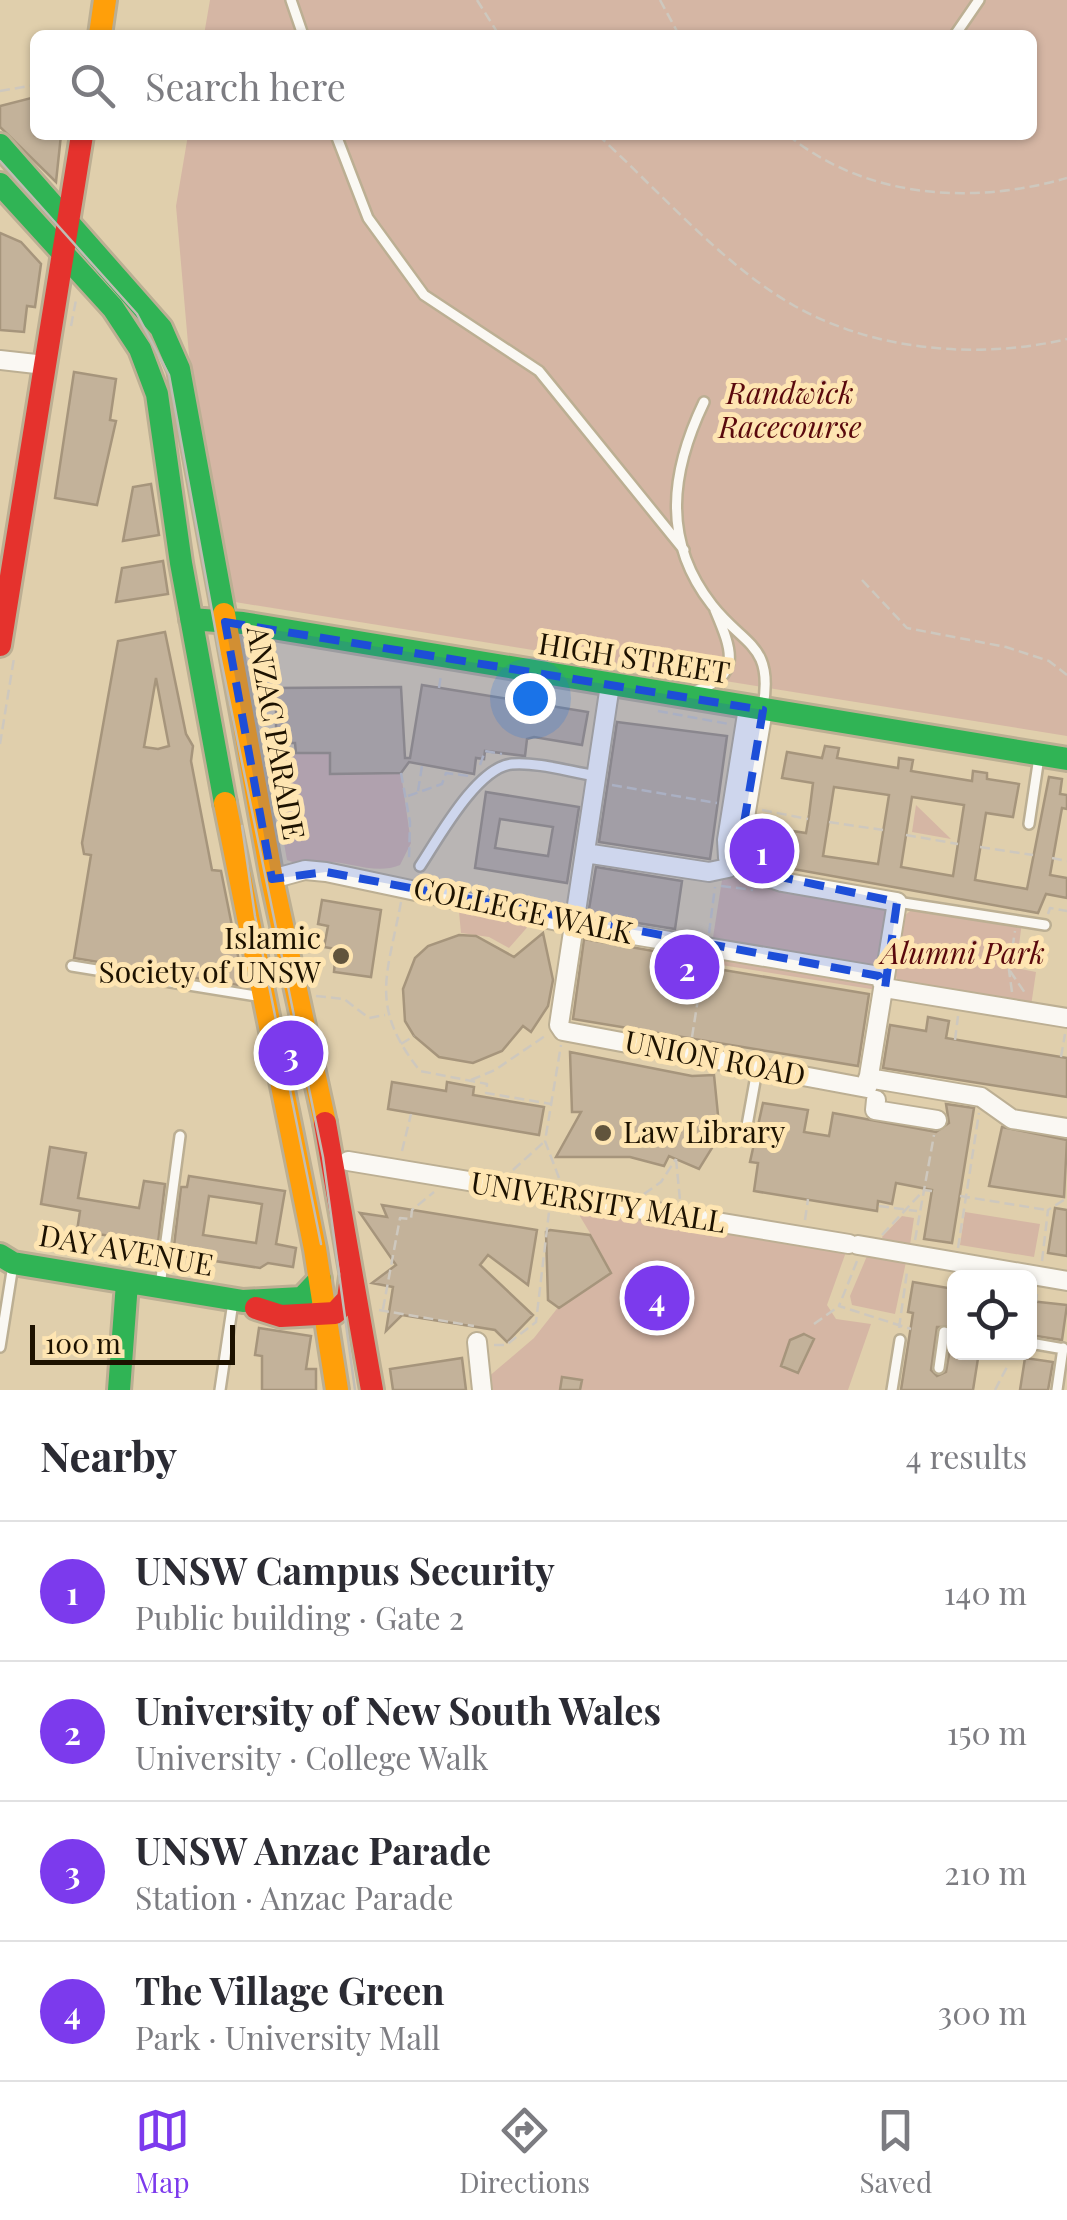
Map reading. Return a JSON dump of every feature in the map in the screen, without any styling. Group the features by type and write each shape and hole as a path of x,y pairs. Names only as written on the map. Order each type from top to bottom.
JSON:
{"main road":[{"path":"101,30 105,0"},
{"path":"0,646 81,140"},
{"name":"ANZAC PARADE","path":"0,144 142,302 174,355 296,1000 334,1156 372,1390"},
{"name":"ANZAC PARADE","path":"0,184 114,308 152,376 242,892 266,997 338,1390"},
{"name":"HIGH STREET","path":"192,619 671,695 748,714 1067,759"},
{"name":"DAY AVENUE","path":"7,1259 238,1301 282,1316 326,1315"},
{"path":"326,1315 344,1308 353,1259"},
{"name":"DAY AVENUE","path":"238,1301 302,1298 320,1280"},
{"path":"119,1390 127,1282"}],"street":[{"path":"0,360 45,365"},
{"path":"561,1028 585,853 602,780 610,685"},
{"path":"735,863 741,841 748,714"},
{"path":"585,853 709,872 735,863 761,878 898,902 885,988 874,1110 936,1120"},
{"name":"COLLEGE WALK","path":"272,879 305,870 404,887 416,894 879,976 885,988"},
{"path":"885,988 1014,1008 1067,1021"},
{"name":"UNION ROAD","path":"561,1028 690,1052 757,1070 874,1088"},
{"path":"874,1088 981,1097 1012,1120 1067,1128"},
{"name":"UNIVERSITY MALL","path":"348,1162 499,1186 557,1189 624,1208 1067,1281"},
{"path":"477,1342 482,1390"}],"lane":[{"path":"291,0 301,30"},
{"path":"958,30 979,0"},
{"path":"338,140 368,218 424,295 539,371 684,550 730,647 728,667 714,684 671,695"},
{"path":"684,550 676,510 677,474 682,449 704,402"},
{"path":"714,608 759,651 766,677 748,714"},
{"path":"1028,824 1039,754"},
{"path":"420,866 474,790 498,768 526,765 602,780"},
{"path":"898,902 1045,925"},
{"path":"72,966 266,997"},
{"path":"746,1131 757,1070"},
{"path":"160,1288 180,1136"},
{"path":"0,1347 7,1259"},
{"path":"220,1390 238,1301"},
{"path":"939,1368 944,1332 947,1333"},
{"path":"892,1390 900,1340"},
{"path":"1037,1344 1065,1349 1057,1390"}],"path":[{"path":"478,0 496,30"},
{"path":"660,0 676,30"},
{"path":"0,91 30,86"},
{"path":"603,140 758,281 823,321 937,348 1016,349 1067,339"},
{"path":"796,140 846,172 912,191 971,194 1024,190 1067,178"},
{"path":"72,326 76,301"},
{"path":"862,580 907,628 1020,651 1049,662 1067,675"},
{"path":"439,688 441,675"},
{"path":"643,708 748,714"},
{"path":"418,793 422,766"},
{"path":"407,796 442,784 446,772 474,777"},
{"path":"401,773 411,844 388,972 386,1015 400,1045 420,1071 487,1084 486,1092 551,1104"},
{"path":"602,780 722,804"},
{"path":"755,809 808,818"},
{"path":"829,822 883,830"},
{"path":"906,834 958,844"},
{"path":"980,847 1033,855"},
{"path":"1052,858 1067,860"},
{"path":"716,885 759,891 761,878"},
{"path":"1045,925 1050,908 1067,911"},
{"path":"1014,1008 1009,970 1016,921"},
{"path":"690,1052 703,965"},
{"path":"296,1000 326,994 344,999 369,1018 386,1015"},
{"path":"955,1040 960,1000"},
{"path":"1061,1057 1067,1021"},
{"path":"469,1081 561,1028"},
{"path":"456,1179 412,1210 410,1220 400,1218 383,1310 473,1325 498,1347 536,1322 541,1258 557,1189 545,1141 561,1028"},
{"path":"400,1045 414,1036"},
{"path":"417,1080 420,1071"},
{"path":"956,1261 981,1097"},
{"path":"400,1157 410,1114"},
{"path":"900,1340 936,1120"},
{"path":"499,1186 545,1141"},
{"path":"624,1208 660,1182 676,1159 682,1217"},
{"path":"924,1190 932,1191"},
{"path":"814,1324 839,1306 859,1246 924,1190"},
{"path":"960,1196 1048,1210 1067,1198"},
{"path":"802,1236 808,1200"},
{"path":"1060,1203 1067,1204"},
{"path":"879,1206 920,1212"},
{"path":"1040,1276 1048,1210"},
{"path":"839,1306 911,1329"},
{"path":"995,1390 1010,1360"}],"highlighted area":[{"path":"225,622 763,710 741,841 744,869 897,902 885,988 879,976 326,872 272,879"}],"green space":[{"name":"Randwick Racecourse","path":"210,0 1067,0 1067,736 235,602 189,355 176,206 187,140 1037,140 1037,30 205,30"},
{"path":"330,753 330,774 401,773 411,843 400,865 376,869 316,862 304,866 287,860 268,754"},
{"path":"916,805 951,839 912,832"},
{"name":"Alumni Park","path":"745,876 883,905 887,911 877,990 709,963 722,880"},
{"name":"Alumni Park","path":"916,906 1022,922 1016,968 1036,972 1031,1006 897,980 903,917"},
{"path":"459,912 531,923 509,948 489,937 461,933"},
{"path":"575,1208 846,1252 827,1305 836,1319 871,1324 848,1390 488,1390 487,1378 534,1338 563,1301 567,1304 577,1294 593,1238"},
{"path":"965,1212 1040,1224 1034,1257 960,1245"},
{"path":"902,1216 914,1218 910,1245 884,1241 882,1237"},
{"path":"867,1256 906,1262 895,1314 852,1305 850,1296"}],"building":[{"path":"30,98 30,140 60,140 56,182 0,127 0,106"},
{"path":"0,233 21,242 41,264 35,307 27,306 24,332 0,330"},
{"path":"74,372 116,379 110,420 116,421 97,505 55,498"},
{"path":"151,484 159,535 123,541 133,487"},
{"path":"163,561 168,594 116,602 122,568"},
{"path":"165,632 186,734 193,746 191,761 212,870 221,871 244,986 74,958 91,855 84,854 82,843 118,641","holes":["156,678 169,746 144,747"]},
{"path":"422,685 588,712 582,745 534,737 527,739 525,756 485,751 484,759 476,758 474,774 409,762 401,773 330,774 330,753 296,753 295,743 276,743 276,688 401,687 405,758 410,758"},
{"path":"617,722 727,736 710,859 599,842"},
{"path":"825,746 839,748 837,758 898,768 899,758 913,760 911,771 972,781 973,771 987,773 987,779 1019,784 1013,817 986,813 975,880 1027,889 1049,777 1062,779 1060,794 1067,795 1067,809 1062,808 1050,875 1067,878 1067,898 1046,894 1038,913 771,865 772,859 762,858 764,842 783,846 786,830 806,833 809,815 813,783 782,778 787,752 822,758","holes":["834,787 889,795 878,864 823,856","912,797 964,805 953,876 901,867"]},
{"path":"486,792 579,807 567,883 475,868","holes":["500,819 553,827 548,856 495,848"]},
{"path":"596,867 682,881 675,929 588,915"},
{"path":"322,900 381,910 371,977 334,972 336,949 324,947 328,926 318,924"},
{"path":"543,933 553,980 548,1006 531,1032 523,1026 502,1051 473,1063 439,1057 414,1036 405,1021 403,989 415,958 428,946 459,935 476,936 514,957"},
{"path":"584,939 700,959 699,966 869,994 858,1066 573,1019"},
{"path":"928,1017 949,1021 946,1038 1067,1058 1067,1097 883,1068 890,1025 926,1031"},
{"path":"570,1052 692,1076 714,1075 720,1135 699,1169 669,1156 664,1166 630,1157 556,1157 581,1112 572,1112"},
{"path":"392,1082 446,1091 447,1082 474,1087 473,1095 544,1107 539,1135 388,1109"},
{"path":"763,1103 808,1110 804,1132 829,1136 833,1113 936,1132 949,1123 946,1104 974,1108 952,1243 924,1239 932,1190 896,1183 892,1204 878,1201 877,1211 754,1191 758,1163 750,1162"},
{"path":"1002,1127 1067,1140 1064,1197 989,1186"},
{"path":"50,1147 86,1153 78,1198 139,1208 144,1181 165,1184 158,1243 77,1231 80,1211 41,1204"},
{"path":"189,1176 285,1191 276,1244 296,1248 293,1267 268,1263 260,1268 176,1255 181,1187 187,1187","holes":["209,1196 262,1204 256,1243 203,1235"]},
{"path":"382,1205 537,1230 528,1285 488,1255 480,1265 533,1315 507,1342 495,1330 402,1315 386,1331 393,1287 372,1283 396,1265 360,1213 387,1217"},
{"path":"1055,1208 1067,1210 1067,1256 1048,1253"},
{"path":"546,1232 590,1235 611,1273 559,1308 548,1300"},
{"path":"913,1282 947,1288 947,1327 937,1327 931,1370 937,1376 946,1372 948,1360 978,1360 973,1390 901,1390 913,1313 908,1312"},
{"path":"1037,1302 1067,1305 1062,1340 1037,1336"},
{"path":"259,1328 311,1336 306,1369 316,1369 316,1390 262,1390 262,1356 255,1355"},
{"path":"804,1334 814,1339 798,1373 781,1366 790,1340"},
{"path":"462,1358 466,1390 393,1390 390,1369"},
{"path":"1025,1360 1053,1362 1048,1390 1020,1390"},
{"path":"562,1377 582,1380 580,1390 560,1390"}],"tram line":[{"path":"0,161 137,314 169,375 220,655 323,1157 355,1390"},
{"path":"242,826 255,916 321,1244"}],"traffic: fast":[{"path":"0,145 161,328 179,369 224,614"},
{"path":"0,184 113,308 140,349 157,394 181,563 225,803"},
{"path":"191,619 243,623 1067,759"},
{"path":"0,1255 13,1263 243,1301 302,1298 320,1279"},
{"path":"119,1390 127,1283"}],"traffic: slow":[{"path":"101,30 105,0"},
{"path":"224,614 272,879 325,1123"},
{"path":"225,803 315,1249 337,1390"}],"traffic: jam":[{"path":"0,645 81,140"},
{"path":"325,1123 372,1390"},
{"path":"256,1308 281,1316 335,1313 348,1299 351,1277"}],"place":[{"name":"UNSW Campus Security","path":"762,851"},
{"name":"Islamic Society of UNSW","path":"341,956"},
{"name":"University of New South Wales","path":"687,967"},
{"name":"UNSW Anzac Parade","path":"291,1053"},
{"name":"Law Library","path":"603,1133"},
{"name":"The Village Green","path":"657,1298"}]}
